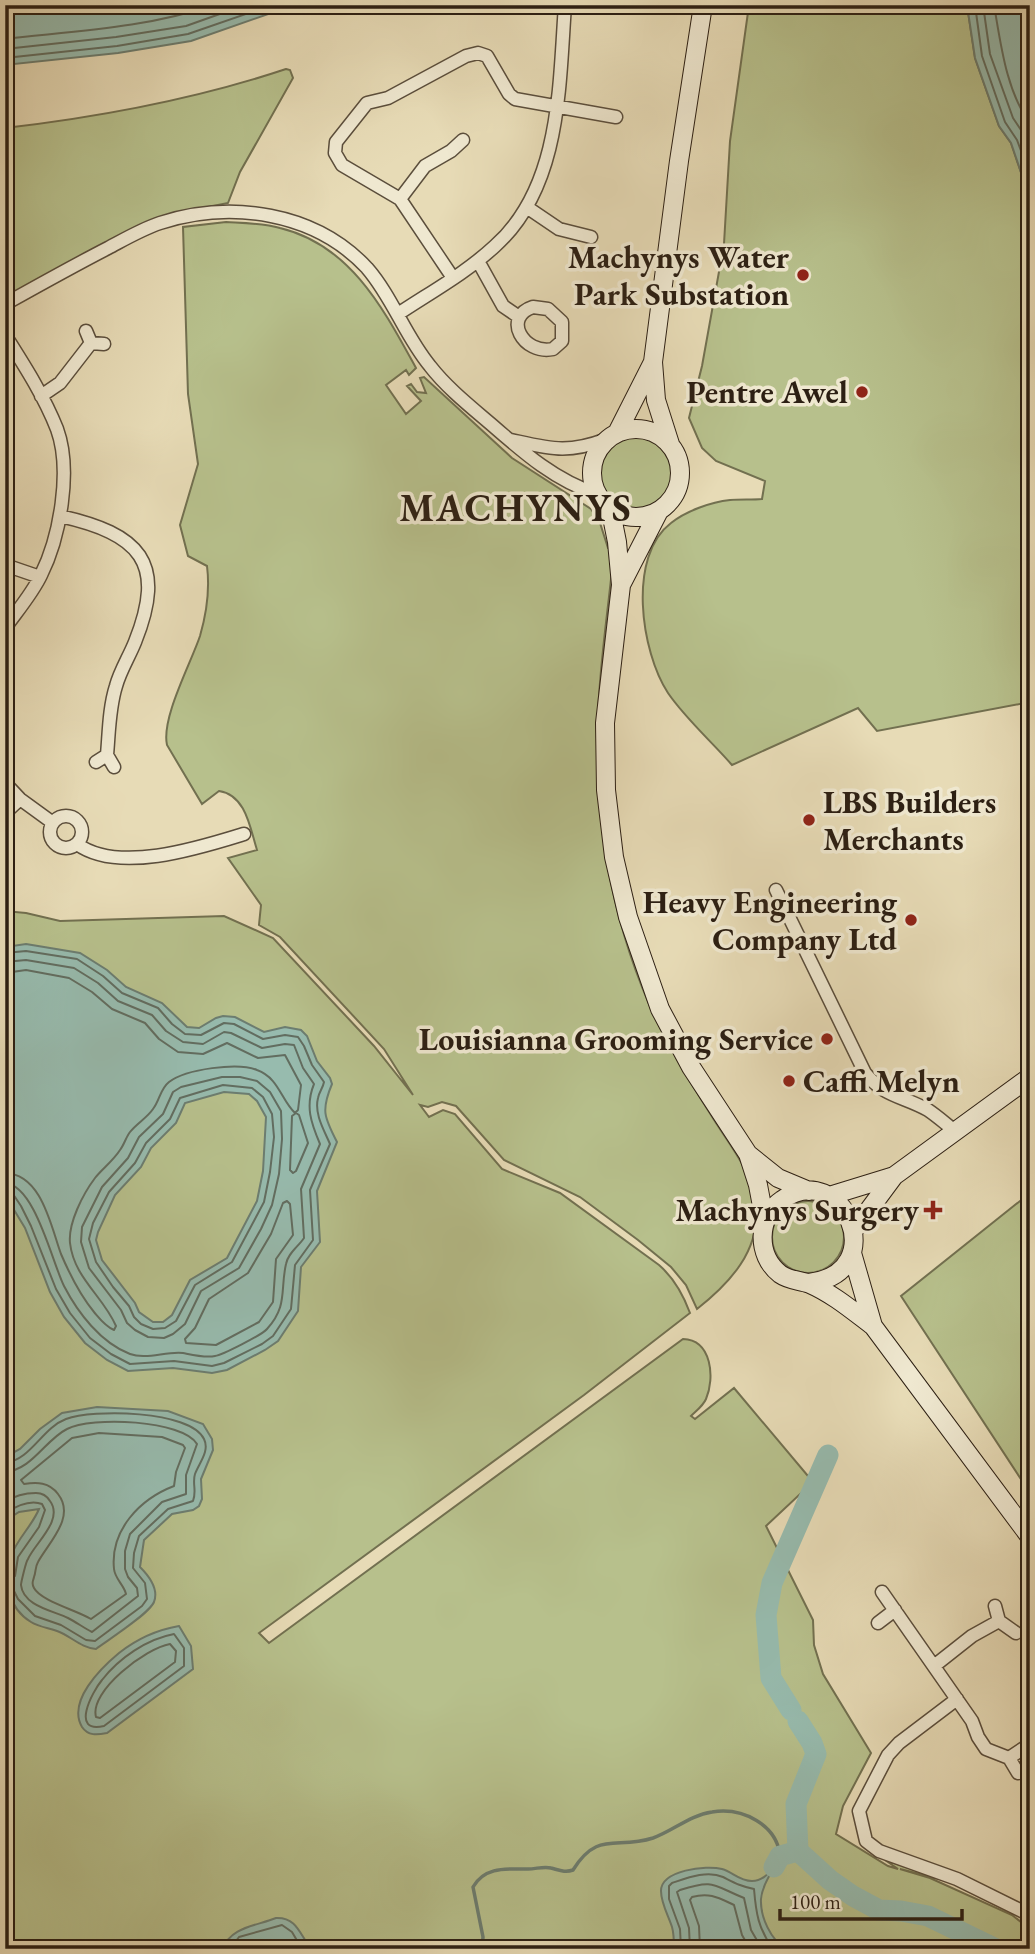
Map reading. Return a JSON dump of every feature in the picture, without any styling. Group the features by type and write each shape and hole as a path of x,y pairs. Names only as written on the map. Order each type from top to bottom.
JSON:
{"main road":[{"path":"602,499 617,513 630,517 650,515 659,511 674,497 681,478 677,454 670,444 656,400 653,362 703,5"},
{"path":"653,362 612,436 595,457 592,467 593,481 613,522 617,542 621,585 605,723 606,790 617,869 640,958 660,1009 691,1067 748,1154 758,1185 765,1222 762,1240 771,1265 788,1279 809,1283 873,1326 1030,1537"},
{"path":"612,436 638,428 650,430 670,444"},
{"path":"621,585 659,511"},
{"path":"854,1230 894,1176 1030,1077"},
{"path":"748,1154 778,1178 829,1196 845,1209 854,1230 852,1253 873,1326"},
{"path":"829,1196 894,1176"},
{"path":"765,1222 780,1201 789,1195 809,1191"},
{"path":"809,1283 830,1278 839,1272 852,1253"}],"street":[{"path":"398,313 478,261 510,231 528,208 543,169 556,107 565,5"},
{"path":"453,278 400,199 353,173 342,165 335,153 336,142 367,103 388,98 466,56 478,53 487,56 509,94 515,99 617,117"},
{"path":"400,199 425,166 451,151 463,140"},
{"path":"528,208 559,229 591,237"},
{"path":"5,304 161,222 232,211 286,219 336,242 366,267 385,292 429,366 508,439 534,462 602,499"},
{"path":"478,261 503,306 519,317"},
{"path":"5,335 58,431 63,474 61,516 53,548 40,577 5,628"},
{"path":"41,396 60,383 94,340"},
{"path":"508,439 567,450 588,446 612,436"},
{"path":"61,516 91,523 125,541 145,561 150,589 136,640 116,685 106,761"},
{"path":"5,565 40,577"},
{"path":"5,783 20,799 52,823"},
{"path":"5,814 20,799"},
{"path":"65,816 79,822 82,836 77,844 63,848 54,843 50,833 52,823 65,816"},
{"path":"77,844 88,852 104,857 139,857 177,852 244,834"},
{"path":"776,890 865,1073 874,1085 888,1094 926,1109 955,1131"},
{"path":"882,1592 972,1721 986,1749 1009,1758 1017,1773"},
{"path":"995,1606 999,1621 1016,1633"},
{"path":"878,1623 895,1610"},
{"path":"934,1666 972,1636 999,1621"},
{"path":"957,1699 899,1743 888,1755 859,1811 866,1841 879,1850 957,1879 1030,1915"},
{"path":"1009,1758 1027,1746"}],"green space":[{"name":"Pentre Awel","path":"749,5 967,5 975,58 999,126 1011,143 1030,199 1030,702 877,731 858,708 732,765 690,721 668,693 651,654 643,605 648,558 657,538 671,523 691,511 715,503 762,499 765,481 716,461 702,448 689,418 702,366 724,244 730,141"},
{"path":"290,70 293,78 240,172 228,203 163,216 5,300 5,128 147,106"},
{"path":"226,222 280,228 327,249 346,264 378,303 416,368 409,375 406,370 386,385 406,414 421,401 407,386 411,384 417,392 426,393 420,378 424,377 512,458 591,509 600,523 608,548 612,548 613,560 599,695 598,788 614,898 635,969 649,1004 670,1047 744,1168 756,1204 754,1236 741,1264 721,1288 697,1309 686,1285 671,1267 580,1197 504,1160 456,1106 442,1102 428,1107 420,1105 429,1117 443,1110 455,1114 502,1169 560,1193 659,1265 678,1287 690,1313 584,1395 259,1633 269,1643 683,1339 693,1341 700,1346 709,1361 710,1381 705,1402 691,1416 695,1419 734,1388 813,1482 766,1526 813,1620 814,1645 823,1674 871,1753 843,1806 836,1834 888,1866 898,1869 885,1860 955,1883 900,1869 930,1878 1012,1915 1030,1929 1030,1949 5,1949 5,911 60,921 224,916 273,938 374,1046 413,1095 384,1049 280,937 259,925 261,905 228,858 257,850 246,814 235,799 219,791 202,804 167,745 168,720 200,636 208,592 207,566 188,556 180,525 198,464 188,394 183,227"},
{"path":"636,434 651,437 663,445 671,457 674,472 671,487 663,499 651,507 636,510 621,507 609,499 601,487 598,472 601,457 609,445 621,437"},
{"path":"1030,1193 1030,1493 901,1296"},
{"path":"808,1201 828,1207 838,1217 844,1237 838,1257 828,1267 808,1273 788,1267 778,1257 772,1237 778,1217 788,1207"}],"water":[{"path":"5,5 294,5 191,41 118,53 5,65"},
{"path":"967,5 1030,5 1030,199 1011,143 999,126 975,58"},
{"path":"26,944 80,953 107,970 126,987 162,1003 187,1027 199,1028 223,1016 235,1017 264,1032 285,1027 301,1030 307,1036 317,1061 332,1084 325,1107 329,1126 337,1142 317,1191 320,1242 301,1267 298,1311 278,1341 265,1350 227,1370 212,1373 173,1368 128,1371 107,1360 85,1343 64,1317 50,1292 25,1228 5,1195 5,947","holes":["224,1092 249,1094 257,1101 266,1117 263,1171 257,1201 227,1258 190,1280 172,1315 163,1322 153,1322 139,1312 102,1260 96,1240 98,1232 115,1195 141,1167 151,1148 176,1123 185,1103"]},
{"path":"97,1407 168,1411 203,1424 212,1439 213,1450 201,1479 202,1499 199,1506 193,1510 172,1514 144,1540 140,1567 154,1588 154,1602 137,1620 96,1649 31,1622 12,1602 8,1584 11,1556 39,1509 19,1512 5,1521 5,1457 20,1449 40,1429 62,1413"},
{"path":"179,1626 191,1646 193,1669 107,1733 93,1734 84,1730 79,1717 79,1707 82,1696 95,1676 119,1653 140,1639"},
{"path":"774,1867 763,1891 761,1906 771,1934 786,1949 674,1949 673,1930 661,1896 663,1884 668,1878 685,1871 715,1868 726,1870 743,1880 756,1881"},
{"path":"276,1918 289,1920 311,1949 223,1949 231,1936"}],"waterway":[{"path":"791,1710 771,1678 766,1615 772,1583 828,1455"},
{"path":"774,1867 780,1856 798,1851 796,1804 816,1754 798,1721"},
{"path":"482,1949 483,1937 473,1887 490,1872 546,1867 570,1871 591,1850 600,1845 653,1838 696,1816 724,1811 746,1816 765,1827 772,1835 780,1856"},
{"path":"798,1851 830,1880 879,1910 928,1916 996,1949"}],"place":[{"name":"Machynys Water Park Substation","path":"803,275"},
{"name":"Pentre Awel","path":"862,392"},
{"name":"LBS Builders Merchants","path":"809,820"},
{"name":"Heavy Engineering Company Ltd","path":"911,920"},
{"name":"Louisianna Grooming Service","path":"827,1039"},
{"name":"Caffi Melyn","path":"789,1081"},
{"name":"Machynys Surgery","path":"933,1210"}],"district":[{"name":"MACHYNYS","path":"516,507"}]}
